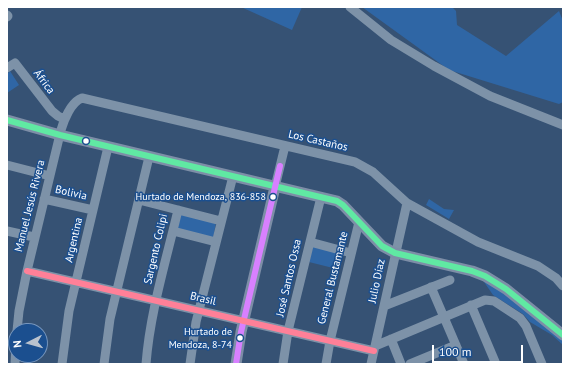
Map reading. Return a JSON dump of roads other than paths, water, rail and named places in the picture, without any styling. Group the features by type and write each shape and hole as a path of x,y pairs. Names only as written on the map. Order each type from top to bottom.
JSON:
{"main road":[{"path":"7,120 108,147 337,201 343,205 382,246 395,253 472,271 488,278 506,289 563,335"},
{"path":"236,364 243,320 275,187"}],"street":[{"path":"350,7 391,40 434,66 490,96 563,125"},
{"name":"África","path":"7,68 15,63 52,111 64,119"},
{"name":"Los Castaños","path":"60,135 64,119 77,101 84,98 355,162 373,172 407,203 478,242 538,266 556,278 563,286"},
{"name":"Manuel Jesús Rivera","path":"18,323 26,271 60,135"},
{"path":"275,187 285,146"},
{"name":"Argentina","path":"62,364 67,324 108,147"},
{"path":"104,364 107,337 116,292 149,157"},
{"path":"7,167 50,176"},
{"path":"190,364 198,310 233,176"},
{"name":"José Santos Ossa","path":"283,364 288,331 320,197"},
{"name":"Bolivia","path":"44,199 93,210"},
{"path":"138,200 221,221"},
{"name":"Julio Díaz","path":"372,364 407,203"},
{"name":"Sargento Colipi","path":"146,364 156,301 178,210"},
{"name":"General Bustamante","path":"326,364 330,341 359,222"},
{"path":"7,230 34,237"},
{"path":"173,231 216,242"},
{"path":"310,242 351,253"},
{"name":"Brasil","path":"26,271 330,341 375,348"},
{"path":"384,306 450,280"},
{"path":"431,287 464,364"},
{"path":"375,348 391,339 485,300 494,301 520,318 526,326 542,364"},
{"path":"472,305 496,364"},
{"path":"391,339 401,364"},
{"path":"410,364 431,360 456,345"}],"place":[{"name":"Hurtado de Mendoza, 836-858","path":"273,197"},
{"name":"Hurtado de Mendoza, 8-74","path":"240,338"}]}
